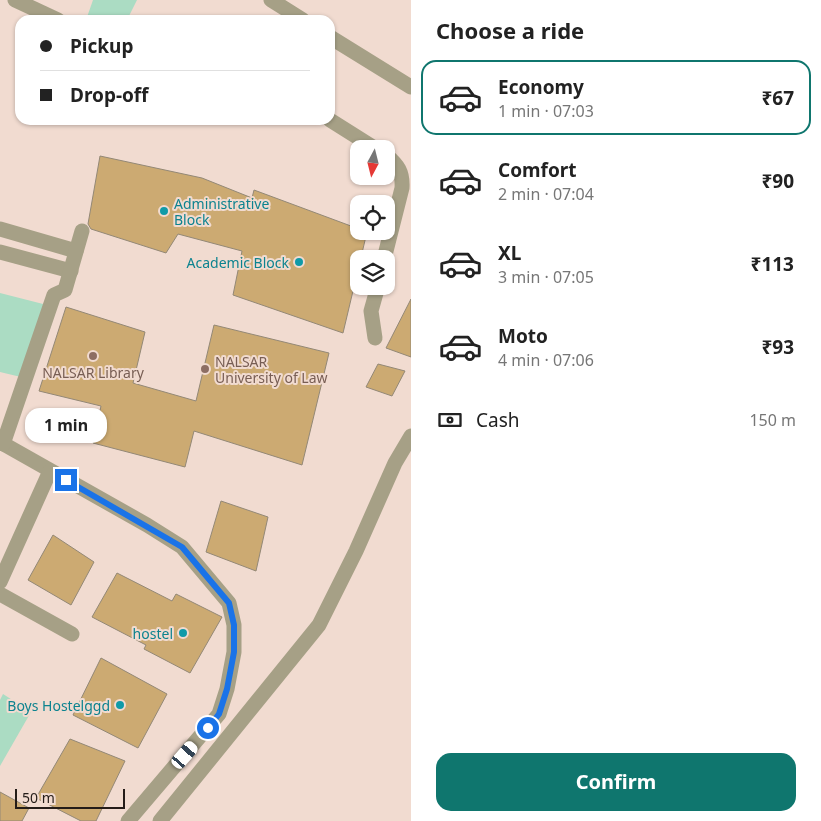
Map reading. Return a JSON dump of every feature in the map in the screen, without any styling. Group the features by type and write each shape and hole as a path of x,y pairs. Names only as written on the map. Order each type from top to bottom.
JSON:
{"street":[{"path":"15,0 47,15"},
{"path":"271,0 295,15"},
{"path":"335,40 411,87"},
{"path":"335,123 362,140"},
{"path":"386,250 402,188 403,178 395,163"},
{"path":"0,229 76,251"},
{"path":"82,231 65,290 54,295 2,443 147,525 182,547 229,603 234,625 234,652 227,689 219,714 128,821"},
{"path":"0,252 71,271"},
{"path":"375,295 371,311 375,338"},
{"path":"160,821 319,625 356,551 395,463 411,436"},
{"path":"0,582 50,471"},
{"path":"0,594 72,634"}],"green space":[{"path":"93,0 137,0 130,15 88,15"},
{"path":"0,293 47,305 25,378 0,372"},
{"path":"3,694 31,712 0,766 0,700"}],"building":[{"path":"100,156 202,178 252,198 254,190 350,226 350,240 365,240 363,250 350,250 350,295 352,295 343,333 233,295 242,251 178,234 166,253 91,229 88,224"},
{"path":"411,299 411,357 386,348"},
{"path":"66,307 145,332 133,383 196,401 214,325 329,353 302,465 194,431 185,467 93,443 101,406 39,391"},
{"path":"378,364 405,371 392,396 366,387"},
{"path":"221,501 268,517 256,571 206,552"},
{"path":"53,535 94,562 71,605 28,580"},
{"path":"117,573 172,601 176,594 222,617 190,673 144,649 146,645 92,617"},
{"name":"Boys Hostelggd","path":"101,658 167,694 138,748 73,715"},
{"path":"70,739 125,761 96,821 81,821 36,798"},
{"path":"0,792 29,808 22,821 0,821"}],"place":[{"name":"Administrative Block","path":"164,211"},
{"name":"Academic Block","path":"299,262"},
{"name":"NALSAR Library","path":"93,356"},
{"name":"NALSAR University of Law","path":"205,369"},
{"name":"hostel","path":"183,633"},
{"name":"Boys Hostelggd","path":"120,705"}],"route":[{"path":"66,480 147,525 182,547 229,603 234,625 234,652 227,689 219,714 208,728"}]}
